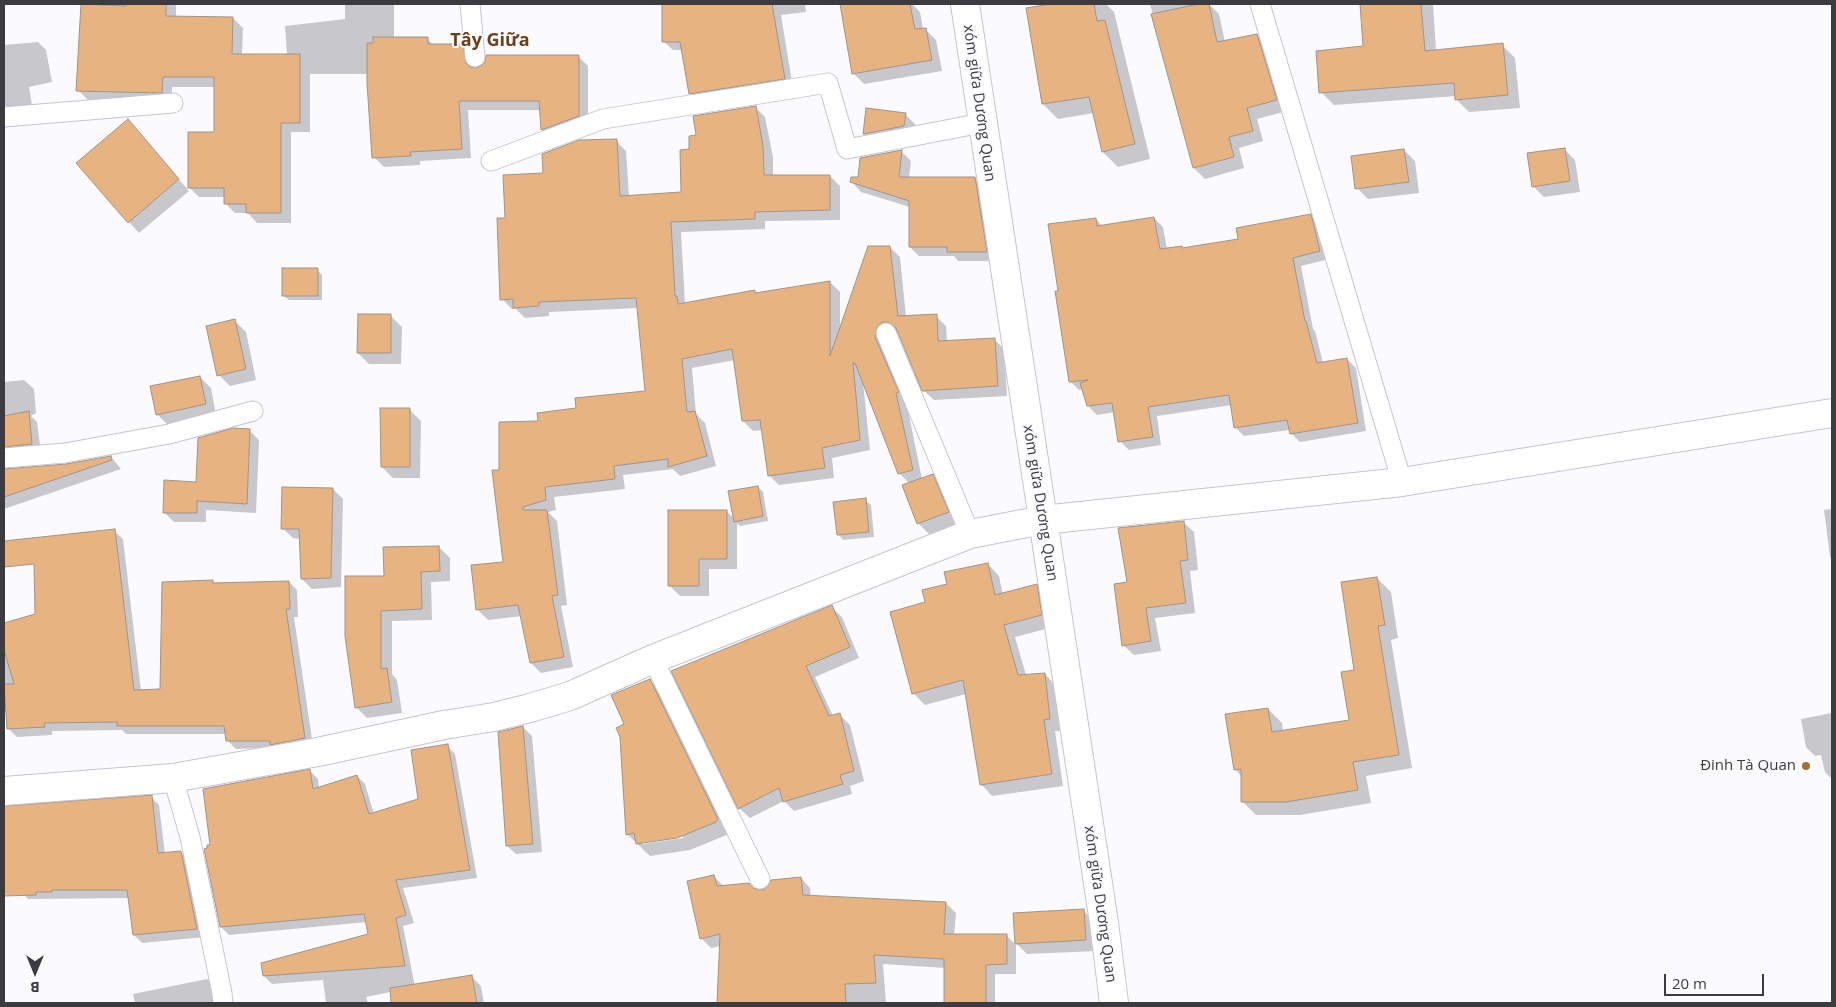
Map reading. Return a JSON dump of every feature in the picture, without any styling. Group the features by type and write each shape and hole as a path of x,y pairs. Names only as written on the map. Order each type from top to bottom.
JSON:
{"street":[{"name":"xóm giữa Dương Quan","path":"965,4 1114,1003"},
{"path":"4,791 172,778 318,752 444,725 512,713 570,696 653,659 970,534 1043,520 1402,482 1832,413"}],"lane":[{"path":"470,4 475,57"},
{"path":"1260,4 1402,482"},
{"path":"491,160 603,119 828,83 848,149 982,123"},
{"path":"4,117 173,103"},
{"path":"886,333 970,534"},
{"path":"4,458 66,453 169,434 253,411"},
{"path":"653,659 760,879"},
{"path":"172,778 190,837 223,1003"}],"building":[{"path":"81,4 126,6 126,4 166,4 166,16 233,17 232,54 300,54 300,123 281,123 281,213 246,213 246,204 224,204 224,188 188,188 188,132 214,132 214,77 163,77 162,93 76,91"},
{"path":"662,4 772,4 785,79 689,94 680,42 662,42"},
{"path":"840,4 910,4 915,29 926,28 932,60 852,74"},
{"path":"1050,4 1094,4 1097,21 1105,20 1135,144 1102,152 1089,97 1042,104 1026,8"},
{"path":"1199,4 1209,4 1217,42 1257,34 1277,100 1247,108 1253,131 1229,137 1234,157 1193,168 1151,14"},
{"path":"1360,4 1421,4 1425,51 1503,43 1508,95 1455,100 1454,83 1319,93 1316,51 1363,46"},
{"path":"373,37 428,37 428,44 463,44 466,63 470,67 476,68 485,62 486,55 579,55 579,116 541,130 539,101 459,101 462,149 410,152 411,156 372,158 367,83 367,43 373,43"},
{"path":"756,106 763,146 764,175 830,175 830,210 755,212 755,219 671,222 675,296 677,296 678,304 755,290 755,293 830,281 830,356 868,246 890,246 898,316 937,314 938,341 995,338 998,386 922,391 896,328 888,322 882,322 877,327 875,337 899,392 896,393 913,470 898,474 855,363 853,363 860,440 822,448 825,468 768,476 760,420 742,421 732,349 682,359 687,412 695,411 707,456 668,467 668,459 614,466 615,479 545,487 546,500 523,507 523,510 547,510 558,595 552,596 564,657 530,663 518,605 476,610 471,565 503,562 492,470 499,470 499,422 538,421 537,413 576,408 575,398 645,391 636,298 539,302 539,306 513,308 513,299 500,300 497,218 505,218 503,175 543,173 542,154 579,140 617,139 620,196 681,192 680,150 689,149 689,136 696,135 693,116"},
{"path":"866,108 906,113 904,126 863,134"},
{"path":"128,119 179,179 128,223 76,163"},
{"path":"1565,148 1570,181 1532,187 1527,153"},
{"path":"1404,149 1409,182 1355,189 1351,156"},
{"path":"902,150 899,177 975,177 987,252 947,252 947,247 909,247 909,201 850,182 851,177 858,177 860,158"},
{"path":"1311,214 1320,251 1293,258 1305,321 1317,363 1347,358 1358,423 1290,434 1287,420 1234,428 1229,395 1148,407 1153,437 1118,442 1112,403 1087,406 1080,383 1088,380 1069,382 1055,291 1058,291 1048,224 1096,218 1097,226 1154,217 1160,249 1182,246 1182,248 1238,239 1236,228"},
{"path":"282,268 318,268 318,296 282,296"},
{"path":"358,314 391,314 391,353 357,353"},
{"path":"235,319 246,369 217,376 206,326"},
{"path":"200,376 206,404 156,415 150,386"},
{"path":"380,408 410,408 410,467 381,467"},
{"path":"29,411 32,444 4,447 4,416"},
{"path":"233,428 250,429 247,504 197,501 197,513 163,513 164,480 196,482 198,438"},
{"path":"111,456 112,460 4,497 4,469 66,464"},
{"path":"933,474 949,512 917,524 902,485"},
{"path":"758,486 763,516 734,522 728,491"},
{"path":"282,487 333,488 331,578 301,579 299,529 281,529"},
{"path":"866,498 869,532 837,535 833,502"},
{"path":"668,510 727,510 727,559 699,559 699,586 668,586"},
{"path":"1184,521 1188,560 1180,561 1186,603 1146,608 1151,641 1122,646 1114,584 1127,582 1118,528"},
{"path":"115,529 134,690 160,689 162,582 213,580 213,583 289,581 290,609 286,609 305,738 270,745 270,741 226,741 224,726 117,726 117,722 44,723 45,727 7,729 4,684 14,684 4,650 4,623 35,614 34,564 4,567 4,541"},
{"path":"439,546 440,571 421,572 422,609 381,611 381,669 387,668 392,702 355,708 345,636 345,576 384,576 383,547"},
{"path":"988,563 995,595 1037,584 1042,615 1004,625 1018,675 1045,673 1050,719 1044,720 1052,774 980,785 963,680 912,694 890,612 925,602 922,590 947,584 944,572"},
{"path":"1377,577 1385,625 1378,626 1399,755 1353,762 1358,790 1286,802 1241,802 1241,769 1234,770 1225,714 1268,708 1272,732 1349,720 1341,672 1354,670 1341,582"},
{"path":"832,605 850,647 806,666 829,716 840,713 854,771 840,775 843,784 783,802 779,788 738,809 671,671"},
{"path":"650,679 718,819 716,822 677,838 636,844 634,833 626,835 620,737 616,728 624,724 611,695"},
{"path":"523,726 533,844 506,846 498,732"},
{"path":"448,744 470,870 396,880 406,915 396,918 405,966 263,976 261,963 368,934 364,914 220,927 204,849 207,848 207,845 210,845 203,789 310,769 313,789 357,775 369,814 418,799 411,750"},
{"path":"152,795 158,853 181,851 197,929 133,935 127,890 52,890 52,892 36,892 36,895 4,896 4,806"},
{"path":"714,875 717,886 749,883 753,888 760,890 765,889 771,880 801,877 803,895 946,902 944,934 1007,934 1007,964 986,965 986,1003 944,1003 944,959 874,955 876,983 845,984 846,1003 717,1003 720,934 700,939 687,881"},
{"path":"1084,909 1086,940 1015,944 1013,913"},
{"path":"472,975 477,1003 391,1003 390,988"}],"place":[{"name":"Đinh Tà Quan","path":"1806,766"}],"district":[{"name":"Tây Giữa","path":"490,41"}]}
